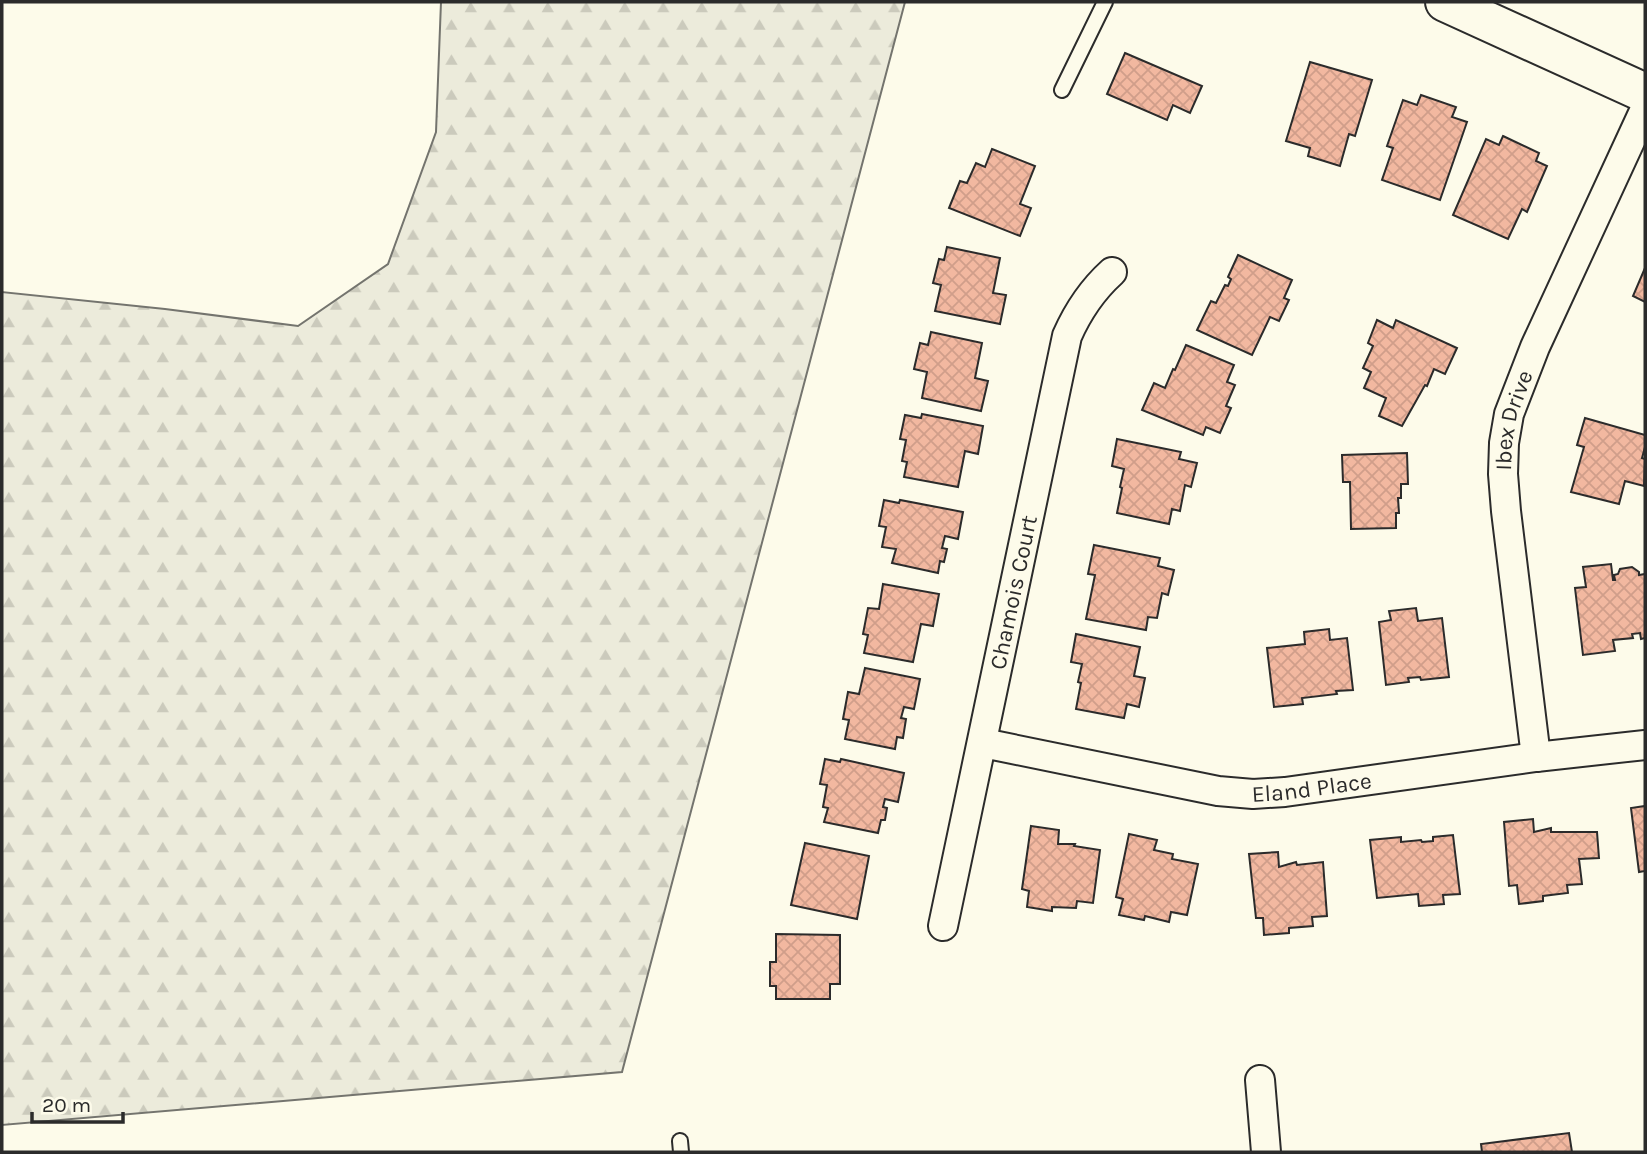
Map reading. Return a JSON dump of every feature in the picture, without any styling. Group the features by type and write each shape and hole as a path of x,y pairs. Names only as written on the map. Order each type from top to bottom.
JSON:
{"street":[{"path":"1445,2 1645,93"},
{"name":"Ibex Drive","path":"1536,757 1506,511 1504,443 1509,414 1535,347 1645,109"},
{"name":"Chamois Court","path":"943,926 1067,336 1087,298 1111,272"},
{"name":"Eland Place","path":"983,743 1218,791 1253,794 1323,788 1645,744"},
{"path":"1260,1080 1266,1152"}],"lane":[{"path":"1062,90 1105,2"}],"green space":[{"path":"441,2 905,2 622,1072 2,1125 2,292 298,326 388,264 436,132"}],"building":[{"path":"1125,53 1202,86 1190,113 1173,105 1167,120 1107,94"},
{"path":"1310,62 1372,80 1355,136 1349,134 1340,166 1308,156 1310,148 1286,141"},
{"path":"1421,95 1456,107 1452,117 1467,122 1440,200 1382,180 1393,148 1387,146 1403,100 1417,105"},
{"path":"1503,136 1539,153 1536,161 1547,166 1527,212 1522,209 1508,239 1453,215 1486,139 1499,145"},
{"path":"992,149 1035,166 1020,204 1031,208 1020,236 949,208 960,181 967,183 976,163 985,167"},
{"path":"947,247 1000,258 993,293 1006,295 1000,324 935,311 941,285 933,283 939,259 944,260"},
{"path":"1238,255 1292,280 1284,298 1289,300 1279,321 1270,317 1252,355 1197,330 1211,301 1216,303 1225,285 1228,286 1231,279 1228,277"},
{"path":"1645,268 1645,302 1633,296"},
{"path":"1377,320 1393,328 1396,320 1457,348 1445,374 1434,369 1427,386 1425,385 1402,426 1379,416 1386,398 1364,388 1371,372 1363,368 1373,346 1368,343"},
{"path":"931,332 982,343 975,378 988,381 981,411 922,398 927,372 914,369 920,343 928,345"},
{"path":"1186,345 1234,365 1227,382 1235,385 1226,406 1231,408 1220,433 1206,427 1203,435 1142,410 1154,383 1165,388"},
{"path":"922,414 983,426 978,454 965,451 958,487 904,477 907,462 902,461 906,440 900,439 905,415 921,418"},
{"path":"1585,418 1645,435 1642,458 1645,459 1644,486 1625,481 1619,504 1571,492 1584,447 1577,445"},
{"path":"1117,439 1181,452 1179,459 1197,463 1191,487 1185,485 1180,511 1172,509 1169,524 1117,513 1124,469 1112,466"},
{"path":"1407,453 1408,484 1401,484 1396,528 1351,529 1350,482 1343,482 1342,455"},
{"path":"884,500 899,503 900,500 963,512 958,539 945,536 942,548 947,549 944,562 940,561 938,573 892,563 896,549 882,547 886,527 879,526"},
{"path":"1094,545 1160,558 1158,566 1174,570 1168,595 1162,593 1157,618 1148,617 1146,630 1086,619 1095,575 1088,574"},
{"path":"1611,564 1613,580 1620,569 1632,567 1639,575 1645,574 1645,638 1641,639 1640,633 1632,634 1633,638 1613,640 1615,651 1583,655 1575,588 1586,587 1583,567"},
{"path":"883,584 939,594 933,626 921,624 913,662 864,653 868,635 863,634 868,608 879,609"},
{"path":"1416,608 1418,621 1442,618 1449,677 1421,680 1420,677 1408,678 1409,682 1386,685 1379,622 1391,620 1389,611"},
{"path":"1329,629 1330,640 1347,638 1353,690 1302,698 1303,704 1274,707 1267,648 1305,644 1304,632"},
{"path":"1076,634 1140,647 1134,676 1145,678 1139,707 1127,704 1124,718 1076,709 1082,664 1071,662"},
{"path":"865,668 920,679 914,709 904,707 901,718 906,719 903,738 897,737 895,749 845,739 849,720 843,719 848,692 859,694"},
{"path":"825,759 840,762 841,759 904,773 898,802 885,799 885,820 881,820 878,833 824,822 828,808 823,807 827,785 820,784"},
{"path":"1645,806 1645,871 1639,872 1631,808"},
{"path":"1533,819 1534,832 1551,828 1551,832 1597,832 1599,858 1579,859 1582,884 1567,885 1568,893 1543,896 1543,901 1519,904 1517,885 1509,886 1504,822"},
{"path":"1031,826 1059,830 1058,844 1075,844 1074,846 1100,850 1093,903 1077,901 1076,908 1052,907 1052,911 1027,907 1029,891 1022,889"},
{"path":"1129,834 1157,840 1154,850 1173,854 1172,859 1198,864 1187,915 1171,912 1169,922 1145,916 1144,920 1119,915 1123,899 1116,897"},
{"path":"1453,835 1460,894 1443,895 1444,904 1419,906 1418,894 1377,898 1370,840 1401,837 1401,842 1422,842 1433,841 1433,837"},
{"path":"805,843 869,856 857,919 791,905"},
{"path":"1278,852 1279,867 1296,862 1297,865 1323,862 1327,916 1312,917 1313,926 1289,928 1289,933 1264,935 1263,918 1256,918 1249,854"},
{"path":"776,934 840,935 840,984 830,984 830,999 776,999 776,986 770,986 770,962 776,962"},
{"path":"1569,1133 1572,1152 1482,1152 1481,1144"}]}
